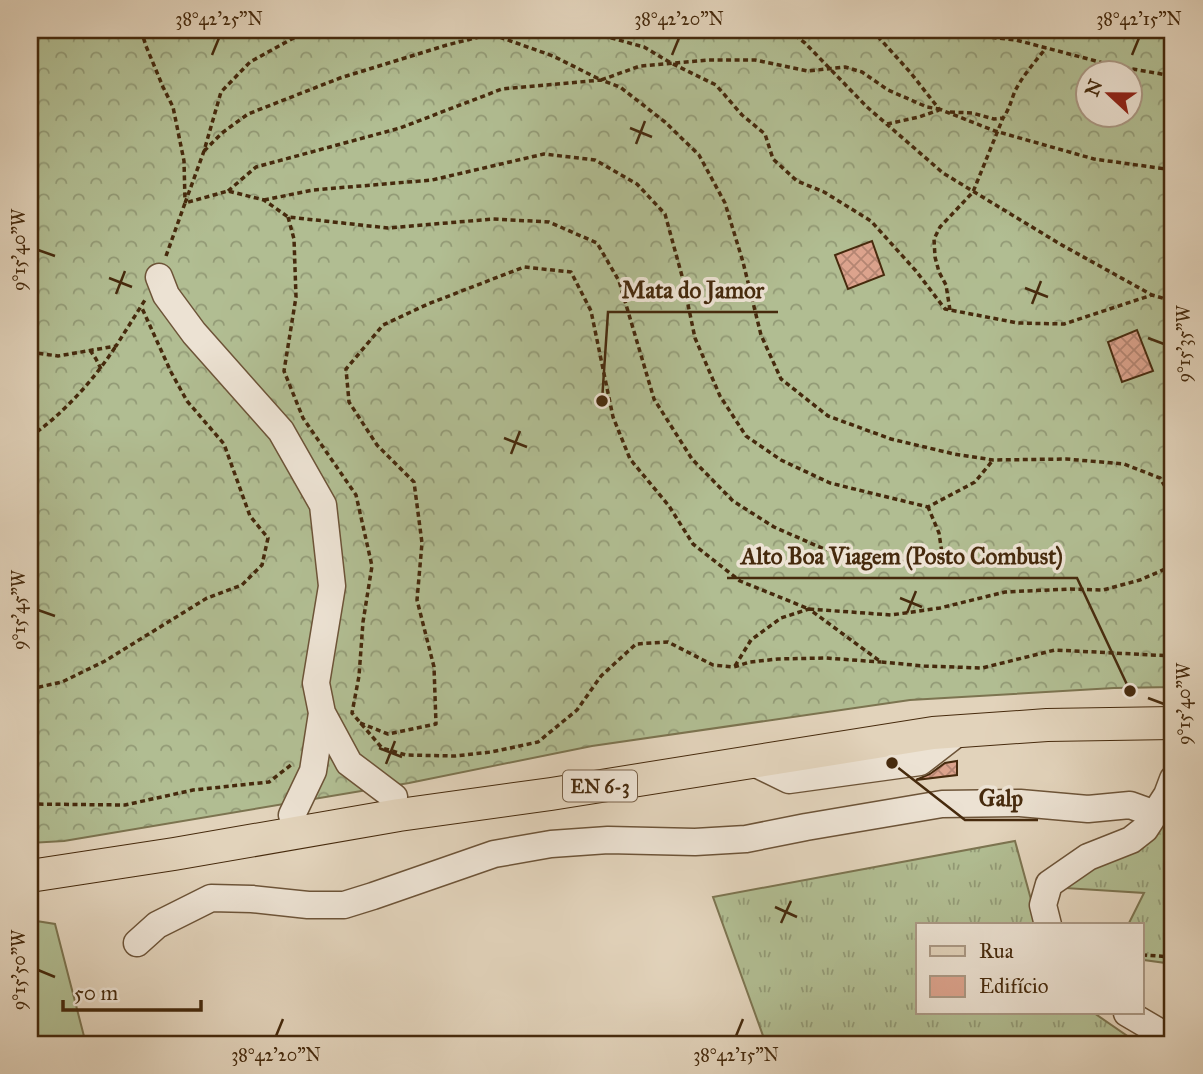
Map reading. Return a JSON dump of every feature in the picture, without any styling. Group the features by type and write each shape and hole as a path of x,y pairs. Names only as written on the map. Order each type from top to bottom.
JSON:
{"main road":[{"name":"EN 6-3","path":"30,857 394,797 928,715 1041,707 1173,705"},
{"name":"EN 6-3","path":"30,876 399,815 551,794 933,733 1047,725 1173,723"}],"street":[{"path":"159,277 166,295 194,333 281,431 323,505 332,586 316,683 322,713 349,763 394,797"},
{"path":"292,815 313,771 322,713"},
{"path":"1048,923 1043,905 1049,884 1088,857 1131,840 1145,829 1167,795 1173,779"},
{"path":"137,943 158,925 211,898 344,905 494,854 551,844 608,840 695,842 746,839 942,804 1020,803 1088,809 1130,805 1155,814"},
{"path":"1130,1014 1173,1040"}],"path":[{"path":"141,30 173,107 184,161 185,203"},
{"path":"30,437 49,423 101,369 159,277 204,151 221,92 250,62 308,30"},
{"path":"484,30 553,56 620,87 656,115 699,155 725,203 761,335 781,379 828,416 891,439 954,454 993,460 1066,458 1124,464 1160,478 1173,500"},
{"path":"596,30 604,36 644,47 716,85 743,115 765,134 773,159 797,181 824,192 871,221 916,271 945,309 1018,323 1064,324 1152,295"},
{"path":"788,30 943,173 1060,244 1152,295 1173,301"},
{"path":"872,30 910,72 939,110"},
{"path":"924,30 1016,40 1115,66 1173,76"},
{"path":"991,30 1002,38"},
{"path":"204,151 222,133 248,114 340,78 491,34"},
{"path":"950,310 946,285 935,257 934,239 940,227 973,192 1014,94 1046,48"},
{"path":"185,203 228,191 256,167 400,128 502,89 601,80 640,66 709,60 755,60 808,71 845,67 862,72 888,90 927,107 998,132 1094,159 1173,170"},
{"path":"887,124 939,110"},
{"path":"945,112 972,113 994,120 1003,118"},
{"path":"264,200 313,190 432,180 544,154 595,160 637,184 665,214 695,338 720,396 746,436 781,460 830,483 928,507 975,482 993,460"},
{"path":"228,191 264,200 288,217 388,228 494,219 548,222 597,243 619,281 654,399 692,459 733,501 774,527 824,549 925,565 943,560 939,533 928,507"},
{"path":"288,217 294,239 296,297 284,371 303,418 356,495 372,566 352,713 382,748 406,755 455,756 538,742 577,710 601,676 636,645 667,642 713,665 734,667 778,659 826,658 982,668 1055,650 1173,656"},
{"path":"360,723 388,734 436,724 434,667 417,600 422,543 414,482 377,445 349,402 346,369 383,325 524,267 571,272 591,312 613,417 630,459 669,506 693,544 740,580 809,609 881,662"},
{"path":"30,689 62,682 105,661 207,598 242,585 262,565 268,538 250,516 224,444 187,401 141,306"},
{"path":"30,352 58,356 116,346"},
{"path":"90,350 101,369"},
{"path":"734,667 751,640 781,618 809,609 891,615 940,608 1005,592 1103,590 1140,580 1172,566 1173,562"},
{"path":"30,804 125,804 193,790 269,782 295,761"},
{"path":"1144,955 1173,957"}],"green space":[{"path":"30,30 1173,30 1173,687 910,700 592,746 409,783 64,841 30,843"},
{"path":"1173,802 1173,964 1144,960 1144,923 1129,923 1144,893 1064,888 1094,861 1157,835"},
{"path":"1015,841 1037,923 916,923 916,1014 1095,1014 1139,1044 766,1044 713,897"},
{"path":"30,920 55,924 86,1044 30,1044"}],"building":[{"path":"872,241 884,275 848,289 835,255"},
{"path":"1137,330 1153,371 1122,382 1108,342"},
{"path":"957,761 957,775 916,780 945,763"}],"place":[{"name":"Mata do Jamor","path":"602,401"},
{"name":"Alto Boa Viagem (Posto Combust)","path":"1130,691"},
{"name":"Galp","path":"892,763"}]}
